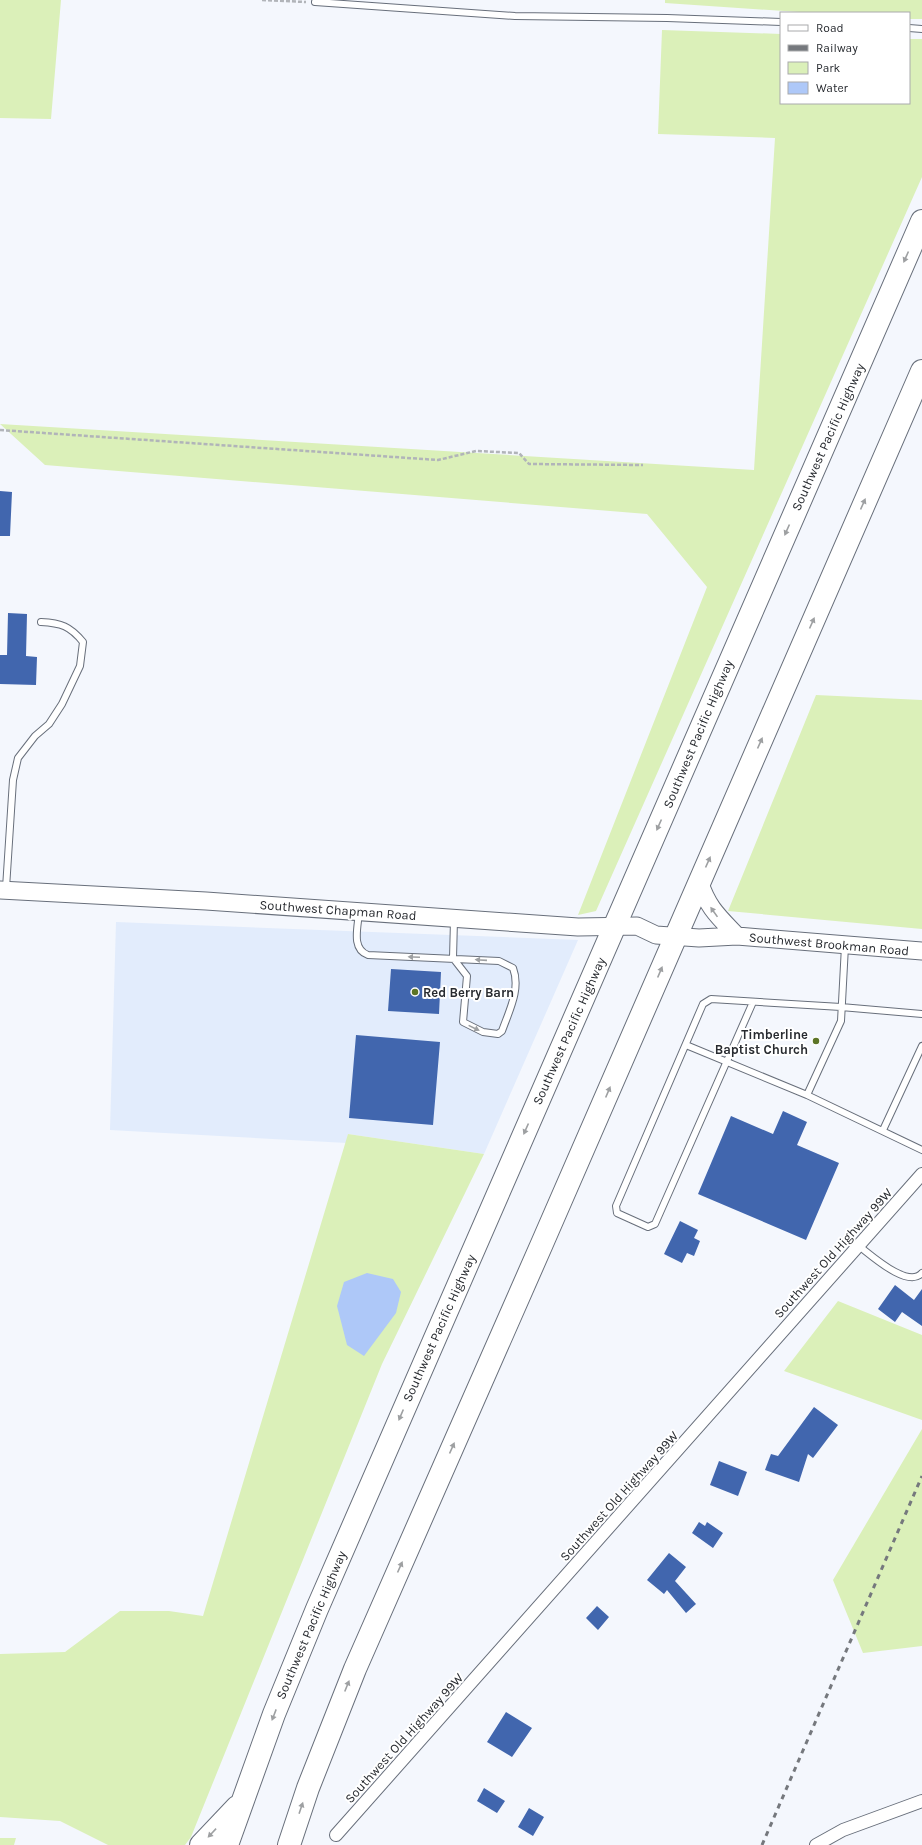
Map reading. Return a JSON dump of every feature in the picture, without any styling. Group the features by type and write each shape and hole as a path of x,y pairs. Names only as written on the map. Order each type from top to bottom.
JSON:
{"highway":[{"name":"Southwest Pacific Highway","path":"227,1845 274,1714 317,1609 922,221"},
{"path":"289,1845 311,1781 355,1669 922,371"},
{"path":"201,1845 242,1802"}],"street":[{"name":"Southwest Brookman Road","path":"699,881 703,894 712,911 737,936"},
{"name":"Southwest Chapman Road","path":"3,890 206,901 578,927 637,926 656,935 675,936"},
{"name":"Southwest Brookman Road","path":"675,936 699,938 737,936 922,951"},
{"name":"Southwest Old Highway 99W","path":"336,1836 922,1174"},
{"path":"816,1845 843,1830 922,1801"}],"lane":[{"path":"315,2 515,16 660,17 780,22"},
{"path":"910,28 922,29"},
{"path":"3,890 13,780 18,758 35,736 49,724 58,711 80,666 83,642 73,630 55,623 41,622"},
{"path":"359,912 357,946 362,952 368,955 453,958 499,961 513,968 516,975 516,988 502,1030 498,1034 483,1032 463,1022 467,976 453,958 454,918"},
{"path":"807,1095 841,1021 845,944"},
{"path":"753,1002 655,1224 648,1227 617,1213 616,1206 703,1004 711,999 841,1007 922,1014"},
{"path":"686,1045 807,1095 883,1130 922,1150"},
{"path":"883,1130 922,1046"},
{"path":"859,1246 880,1263 901,1275 911,1278 919,1276 922,1273"}],"path":[{"path":"262,0 315,2"},
{"path":"0,430 438,460 476,451 518,453 529,464 643,465"}],"shaded area":[{"path":"116,922 578,940 484,1154 348,1134 347,1143 110,1130"}],"green space":[{"path":"0,0 61,0 51,119 0,118"},
{"path":"665,0 922,0 922,19 910,19 910,12 799,12 665,3"},
{"path":"662,30 780,34 780,104 910,104 910,39 922,39 922,177 596,911 578,915 707,587 647,514 45,465 0,424 754,470 775,138 658,134"},
{"path":"816,695 922,700 922,929 728,911"},
{"path":"348,1134 484,1154 382,1364 191,1837 185,1845 108,1845 60,1821 0,1817 0,1654 65,1652 120,1611 169,1611 203,1616"},
{"path":"838,1301 922,1335 922,1420 784,1371"},
{"path":"922,1429 922,1646 863,1653 833,1580"},
{"path":"0,1838 16,1838 14,1845 0,1845"}],"water":[{"path":"367,1273 393,1279 401,1292 396,1313 364,1356 347,1345 337,1306 344,1282"}],"building":[{"path":"0,491 12,492 10,536 0,536"},
{"path":"8,613 27,614 26,656 37,657 36,685 0,684 0,655 7,655"},
{"name":"Red Berry Barn","path":"391,969 441,972 439,1014 388,1011"},
{"path":"356,1035 440,1042 433,1125 349,1118"},
{"path":"783,1111 807,1122 797,1145 839,1163 806,1240 698,1194 731,1116 773,1134"},
{"path":"680,1221 698,1230 694,1238 700,1241 694,1256 687,1253 682,1263 664,1254"},
{"path":"895,1285 914,1300 922,1289 922,1326 902,1312 895,1322 878,1309"},
{"path":"814,1407 838,1425 813,1458 808,1454 799,1482 765,1470 771,1454 778,1456"},
{"path":"719,1461 747,1472 738,1496 710,1485"},
{"path":"699,1522 705,1526 707,1522 723,1533 713,1548 692,1533"},
{"path":"669,1553 686,1567 675,1581 696,1604 686,1613 667,1590 664,1594 647,1580"},
{"path":"597,1606 609,1617 598,1630 586,1618"},
{"path":"506,1712 532,1728 512,1757 487,1742"},
{"path":"484,1788 505,1801 497,1813 477,1801"},
{"path":"529,1808 544,1817 533,1836 518,1827"}],"railway":[{"path":"762,1845 922,1476"}],"place":[{"name":"Red Berry Barn","path":"415,992"},
{"name":"Timberline Baptist Church","path":"816,1041"}]}
